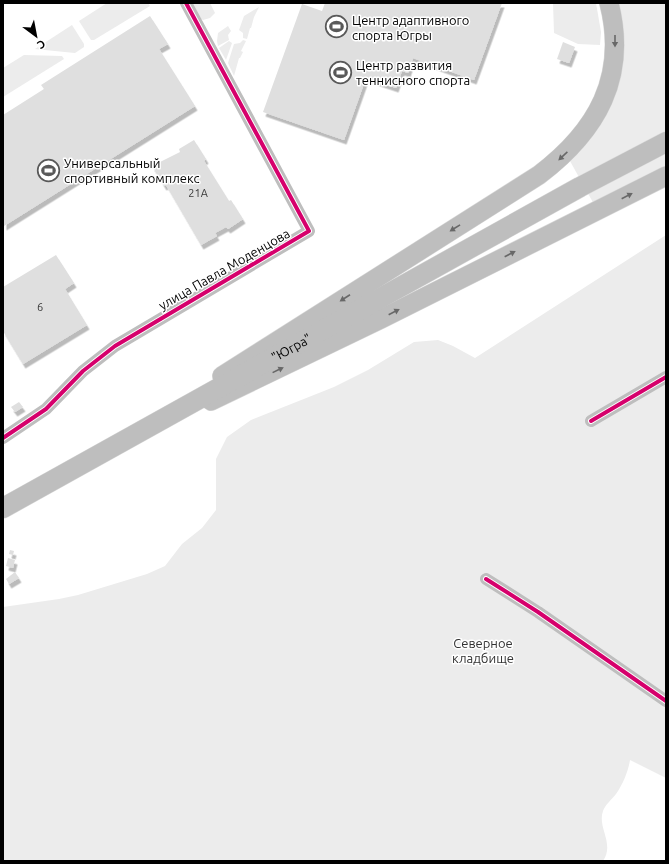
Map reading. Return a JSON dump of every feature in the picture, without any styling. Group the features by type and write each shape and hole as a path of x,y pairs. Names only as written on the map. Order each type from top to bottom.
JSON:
{"highway":[{"name":"\"Югра\"","path":"3,508 580,187 666,142"}],"main road":[{"path":"103,452 532,179 557,161 587,130 597,114 610,82 615,44 609,3"},
{"path":"103,452 322,348 666,176"}],"street":[{"name":"улица Павла Моденцова","path":"3,438 46,409 83,371 115,346 309,231 186,3"},
{"path":"591,421 666,377"},
{"path":"486,579 538,612 666,701"}],"green space":[{"path":"107,3 148,3 150,6 94,40 91,40 79,21"},
{"path":"192,3 210,3 215,13 210,18 203,20"},
{"path":"553,3 596,3 601,32 600,45 578,44 554,33"},
{"path":"616,3 666,3 666,170 595,206 570,161 598,126"},
{"path":"259,7 247,39 243,38 243,33 239,30 244,16"},
{"path":"72,25 84,44 84,47 75,53 35,49"},
{"path":"228,26 231,31 228,35 229,40 218,46 218,33"},
{"path":"243,40 246,41 241,51 243,52 239,58 234,76 228,63 234,44 240,43"},
{"path":"229,41 232,43 226,60 219,48"},
{"path":"24,55 62,56 64,59 3,97 3,68"},
{"name":"Северное кладбище","path":"666,235 666,778 630,760 627,773 621,786 603,811 602,823 607,848 603,861 3,861 3,607 78,595 147,574 165,566 182,544 202,528 216,510 216,459 227,437 251,420 334,387 368,370 414,342 438,340 475,358"}],"building":[{"name":"Центр развития теннисного спорта","path":"325,3 502,3 474,80 413,58 408,73 402,71 396,88 366,78 344,140 263,112 302,4 322,11"},
{"name":"Универсальный спортивный комплекс","path":"150,16 168,44 159,49 195,106 4,226 3,115 44,89 41,85"},
{"path":"563,42 575,47 569,63 557,59"},
{"path":"194,140 206,159 204,161 229,201 231,200 243,219 228,229 226,227 215,233 217,236 201,245 166,185 164,186 152,166 180,152 179,149"},
{"path":"56,255 74,283 65,289 87,325 23,364 3,331 3,287"},
{"path":"19,402 23,407 15,412 11,407"},
{"path":"10,550 14,551 13,555 9,554"},
{"path":"8,558 15,560 13,568 6,566"},
{"path":"15,572 19,578 9,584 6,579"}],"cycle path":[{"path":"3,438 46,409 83,371 115,346 309,231 186,3"},
{"path":"591,421 666,377"},
{"path":"486,579 538,612 666,701"}],"place":[{"name":"Центр адаптивного спорта Югры","path":"336,27"},
{"name":"Центр развития теннисного спорта","path":"340,72"},
{"name":"Универсальный спортивный комплекс","path":"48,170"}]}
